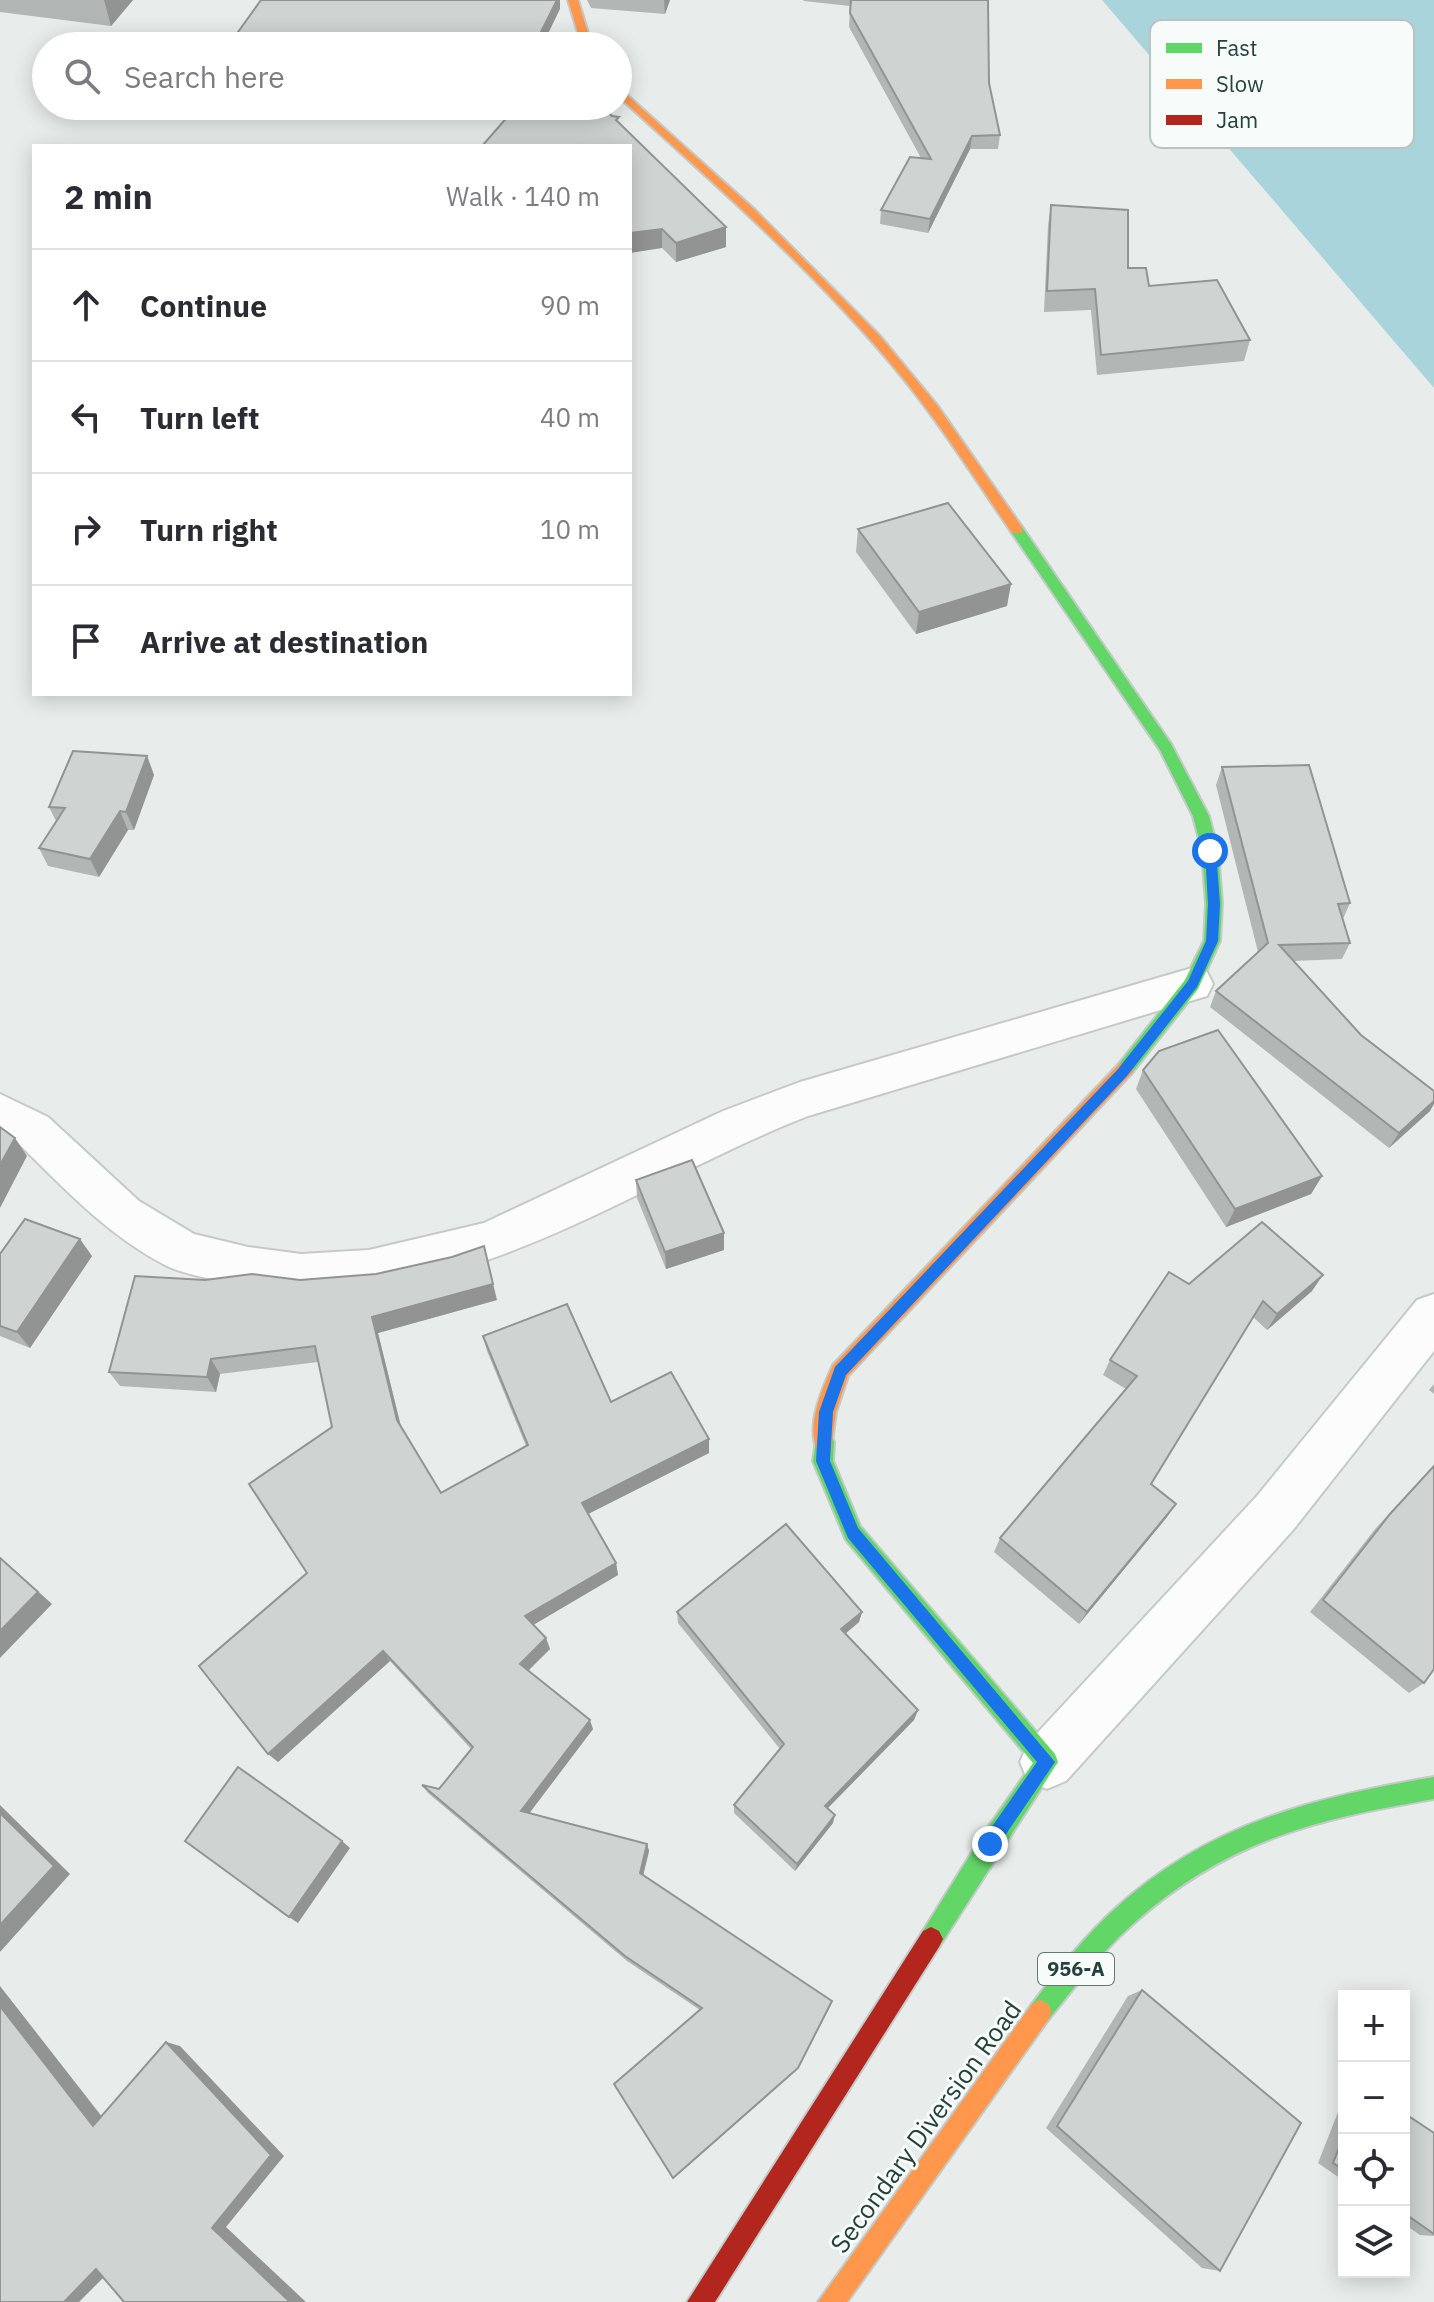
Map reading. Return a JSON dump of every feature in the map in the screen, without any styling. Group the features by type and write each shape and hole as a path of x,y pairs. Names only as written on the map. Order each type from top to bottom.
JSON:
{"street":[{"path":"573,0 583,32"},
{"path":"632,103 771,232 886,352 934,409 1158,736 1201,816 1210,851 1214,904 1212,941 1192,984 1122,1072 840,1371 826,1412 823,1461 853,1533 1047,1762"},
{"path":"0,1112 33,1130 123,1215 184,1252 248,1267 301,1274 369,1270 491,1241 738,1124 800,1100 1192,984"},
{"path":"700,2302 843,2081 990,1844 1047,1762 1275,1513 1434,1315"},
{"name":"Secondary Diversion Road","path":"831,2302 1020,2038 1081,1962 1139,1900 1194,1860 1256,1831 1327,1808 1434,1788"}],"water":[{"path":"1102,0 1434,0 1434,388 1229,148 1414,148 1414,20 1150,20 1150,56"}],"building":[{"path":"261,0 557,0 541,32 238,32"},
{"path":"851,0 988,0 989,83 1000,135 972,136 930,219 881,210 910,157 931,159 850,13"},
{"path":"505,120 616,120 726,227 676,243 662,229 632,233 632,144 484,144"},
{"path":"1051,205 1128,210 1128,268 1146,268 1149,286 1217,280 1250,340 1101,355 1095,289 1047,291"},
{"path":"948,503 1011,584 919,612 858,529"},
{"path":"73,751 147,756 126,812 120,811 90,859 39,848 65,808 49,807"},
{"path":"1309,765 1350,903 1338,904 1350,943 1279,945 1361,1035 1434,1091 1434,1101 1399,1133 1216,991 1268,943 1222,767"},
{"path":"1218,1030 1322,1176 1235,1209 1143,1070 1159,1051"},
{"path":"0,1127 15,1138 0,1165"},
{"path":"692,1160 724,1233 665,1252 636,1180"},
{"path":"25,1219 80,1239 17,1332 0,1326 0,1254"},
{"path":"1262,1222 1323,1275 1277,1314 1263,1301 1151,1484 1176,1504 1087,1612 1000,1538 1137,1376 1110,1360 1169,1272 1189,1284"},
{"path":"484,1246 493,1284 372,1317 397,1420 441,1493 528,1445 483,1336 567,1304 611,1402 671,1372 709,1439 582,1503 616,1563 525,1616 546,1638 520,1664 590,1720 521,1811 647,1844 640,1873 832,2001 798,2068 673,2178 614,2084 702,2008 625,1956 422,1785 439,1789 473,1747 383,1651 268,1754 199,1666 307,1573 249,1484 332,1427 315,1346 211,1359 207,1377 109,1372 135,1276 205,1280 252,1274 300,1280 376,1274 452,1257"},
{"path":"1434,1466 1434,1669 1424,1683 1323,1600 1390,1514"},
{"path":"786,1524 862,1612 841,1629 918,1710 825,1806 835,1815 797,1864 734,1805 784,1744 677,1612"},
{"path":"0,1558 38,1592 0,1631"},
{"path":"238,1767 342,1841 289,1917 185,1841"},
{"path":"0,1813 54,1866 0,1925"},
{"path":"1142,1990 1301,2123 1220,2271 1057,2126"},
{"path":"0,2006 93,2126 166,2042 271,2155 212,2228 290,2302 124,2302 96,2269 64,2302 0,2302"},
{"path":"1410,2117 1434,2133 1434,2234 1410,2217"}],"traffic: fast":[{"path":"1017,530 1166,748 1201,816 1210,851 1214,904 1212,941 1192,984 1125,1069"},
{"path":"824,1442 823,1461 853,1533 1047,1762 990,1844 931,1939"},
{"path":"1040,2012 1082,1960 1124,1917 1166,1881 1210,1853 1258,1831 1310,1813 1434,1788"}],"traffic: slow":[{"path":"573,0 583,32"},
{"path":"632,103 782,243 896,361 967,456 1017,530"},
{"path":"824,1442 826,1412 840,1371 1125,1069"},
{"path":"831,2302 1040,2012"}],"traffic: jam":[{"path":"700,2302 931,1939"}],"route":[{"path":"990,1844 1047,1762 853,1533 823,1461 826,1412 840,1371 1122,1072 1192,984 1212,941 1214,904 1210,851"}]}
